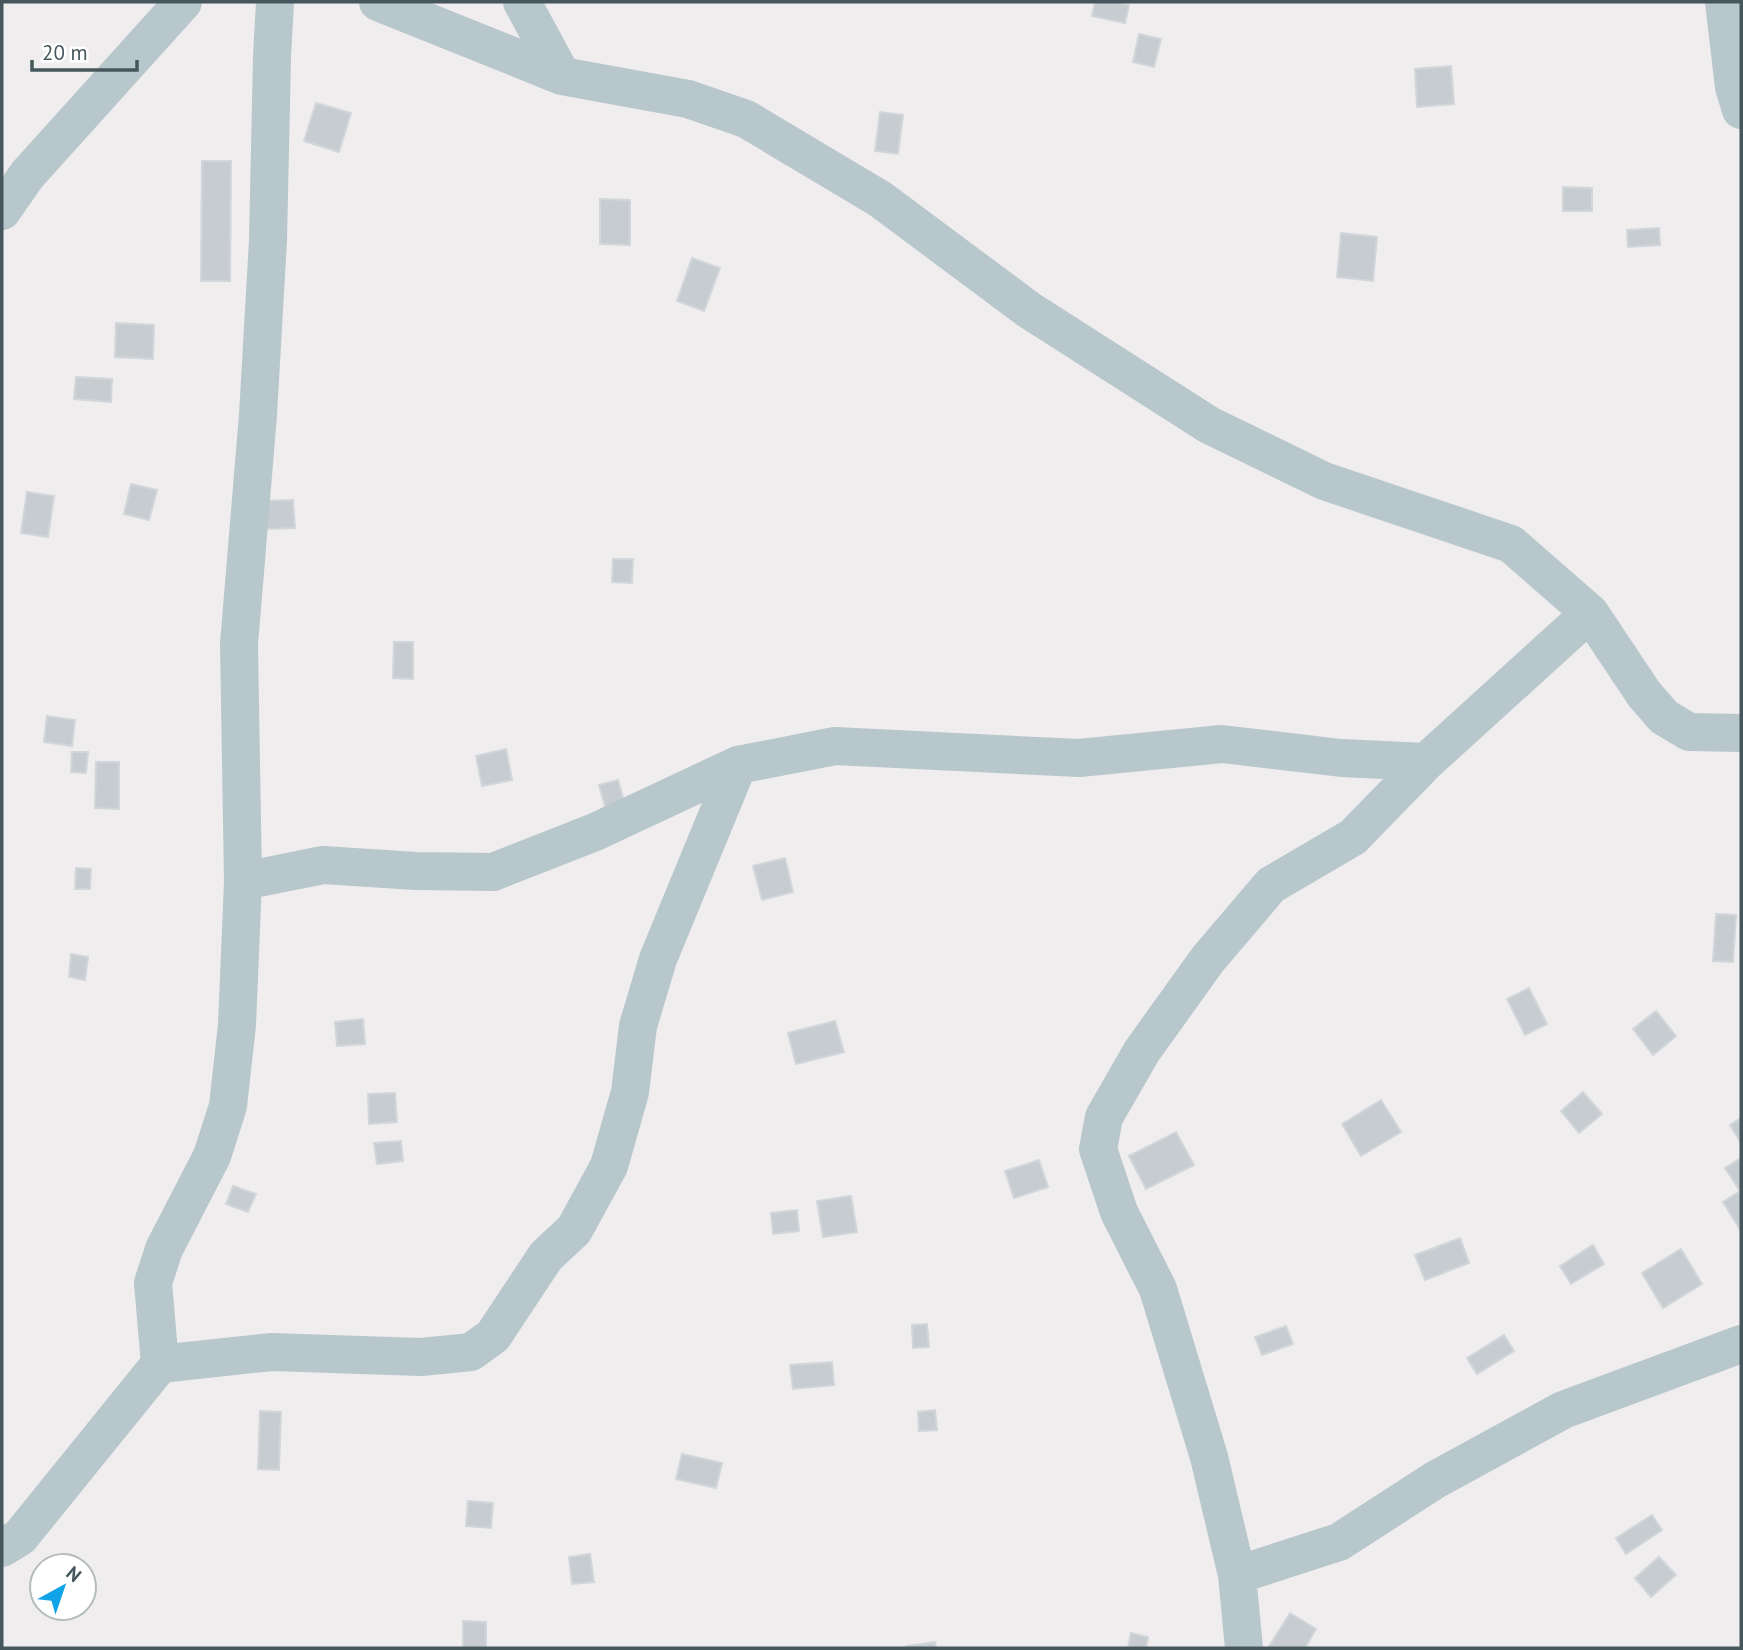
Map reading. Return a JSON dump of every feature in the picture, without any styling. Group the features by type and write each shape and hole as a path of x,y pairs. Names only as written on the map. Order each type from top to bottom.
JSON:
{"street":[{"path":"2,211 27,175 183,2"},
{"path":"2,1548 20,1536 160,1364 153,1283 164,1249 212,1156 228,1106 236,1025 243,881 239,644 258,415 268,240 275,2"},
{"path":"378,2 562,76 688,99 746,119 880,199 1029,310 1209,425 1324,481 1511,544 1590,613 1644,694 1664,717 1689,733 1741,733"},
{"path":"522,2 562,76"},
{"path":"1724,2 1734,87 1741,110"},
{"path":"1244,1648 1237,1575 1209,1457 1158,1289 1119,1212 1098,1149 1104,1117 1142,1051 1201,969 1271,885 1353,837 1426,762 1590,613"},
{"path":"243,881 323,865 416,872 493,872 595,832 738,765 835,746 1079,758 1222,744 1341,758 1426,762"},
{"path":"160,1364 272,1352 421,1357 471,1352 493,1336 546,1256 575,1230 609,1166 630,1092 638,1026 658,959 738,765"},
{"path":"1237,1575 1339,1542 1435,1479 1563,1410 1741,1344"}],"building":[{"path":"1095,2 1129,5 1125,23 1092,16"},
{"path":"1139,34 1161,39 1154,67 1133,62"},
{"path":"1451,66 1454,104 1417,107 1415,69"},
{"path":"316,103 351,113 339,152 304,141"},
{"path":"880,112 903,115 898,154 875,151"},
{"path":"202,161 231,161 230,281 201,281"},
{"path":"1563,187 1592,188 1592,211 1563,211"},
{"path":"600,199 630,200 630,245 600,244"},
{"path":"1659,228 1660,245 1628,247 1627,230"},
{"path":"1341,233 1377,237 1373,281 1337,277"},
{"path":"692,258 720,268 704,311 677,301"},
{"path":"116,323 154,325 153,359 115,357"},
{"path":"76,377 112,379 111,402 74,399"},
{"path":"131,484 157,490 149,520 124,514"},
{"path":"27,492 54,496 48,537 21,533"},
{"path":"293,500 295,528 267,529 266,501"},
{"path":"613,559 633,559 632,583 612,582"},
{"path":"394,642 413,642 413,679 393,678"},
{"path":"47,716 75,720 72,746 44,742"},
{"path":"506,749 512,780 482,786 476,756"},
{"path":"72,752 88,752 86,773 71,772"},
{"path":"96,762 119,762 119,809 95,808"},
{"path":"618,780 625,805 606,810 599,785"},
{"path":"785,858 793,892 762,900 753,866"},
{"path":"76,868 91,869 90,889 75,889"},
{"path":"1716,914 1736,915 1733,962 1713,961"},
{"path":"71,954 88,957 85,980 69,977"},
{"path":"1529,988 1547,1024 1525,1035 1507,999"},
{"path":"1656,1011 1676,1036 1653,1055 1633,1029"},
{"path":"363,1019 365,1044 337,1046 335,1022"},
{"path":"835,1021 844,1052 796,1064 788,1033"},
{"path":"1583,1092 1602,1114 1579,1133 1561,1111"},
{"path":"395,1093 397,1122 369,1124 368,1094"},
{"path":"1381,1100 1401,1132 1361,1156 1342,1124"},
{"path":"1741,1118 1741,1143 1730,1125"},
{"path":"1176,1132 1194,1165 1146,1189 1129,1156"},
{"path":"401,1141 403,1161 377,1164 374,1143"},
{"path":"1741,1158 1741,1231 1723,1202 1740,1191 1725,1168"},
{"path":"1039,1160 1048,1187 1014,1198 1005,1171"},
{"path":"233,1186 256,1194 248,1212 226,1204"},
{"path":"851,1196 857,1232 823,1237 817,1201"},
{"path":"797,1210 799,1231 773,1234 771,1213"},
{"path":"1460,1238 1469,1263 1425,1280 1415,1255"},
{"path":"1593,1245 1604,1264 1571,1284 1560,1266"},
{"path":"1681,1249 1702,1284 1663,1308 1642,1273"},
{"path":"927,1324 929,1347 913,1348 912,1325"},
{"path":"1286,1326 1293,1344 1262,1355 1255,1337"},
{"path":"1504,1335 1514,1351 1477,1374 1467,1358"},
{"path":"832,1362 834,1385 793,1389 790,1365"},
{"path":"935,1410 937,1430 919,1431 918,1412"},
{"path":"260,1411 281,1412 279,1470 258,1469"},
{"path":"682,1454 722,1463 716,1488 676,1479"},
{"path":"468,1501 493,1503 491,1528 466,1526"},
{"path":"1652,1515 1662,1530 1626,1554 1616,1538"},
{"path":"590,1554 594,1582 572,1584 569,1557"},
{"path":"1659,1557 1676,1575 1651,1597 1635,1578"},
{"path":"1290,1613 1316,1629 1305,1648 1268,1648"},
{"path":"463,1621 486,1622 486,1648 463,1648"},
{"path":"1131,1633 1148,1637 1146,1648 1128,1648"},
{"path":"935,1642 936,1648 906,1648 906,1646"}]}
